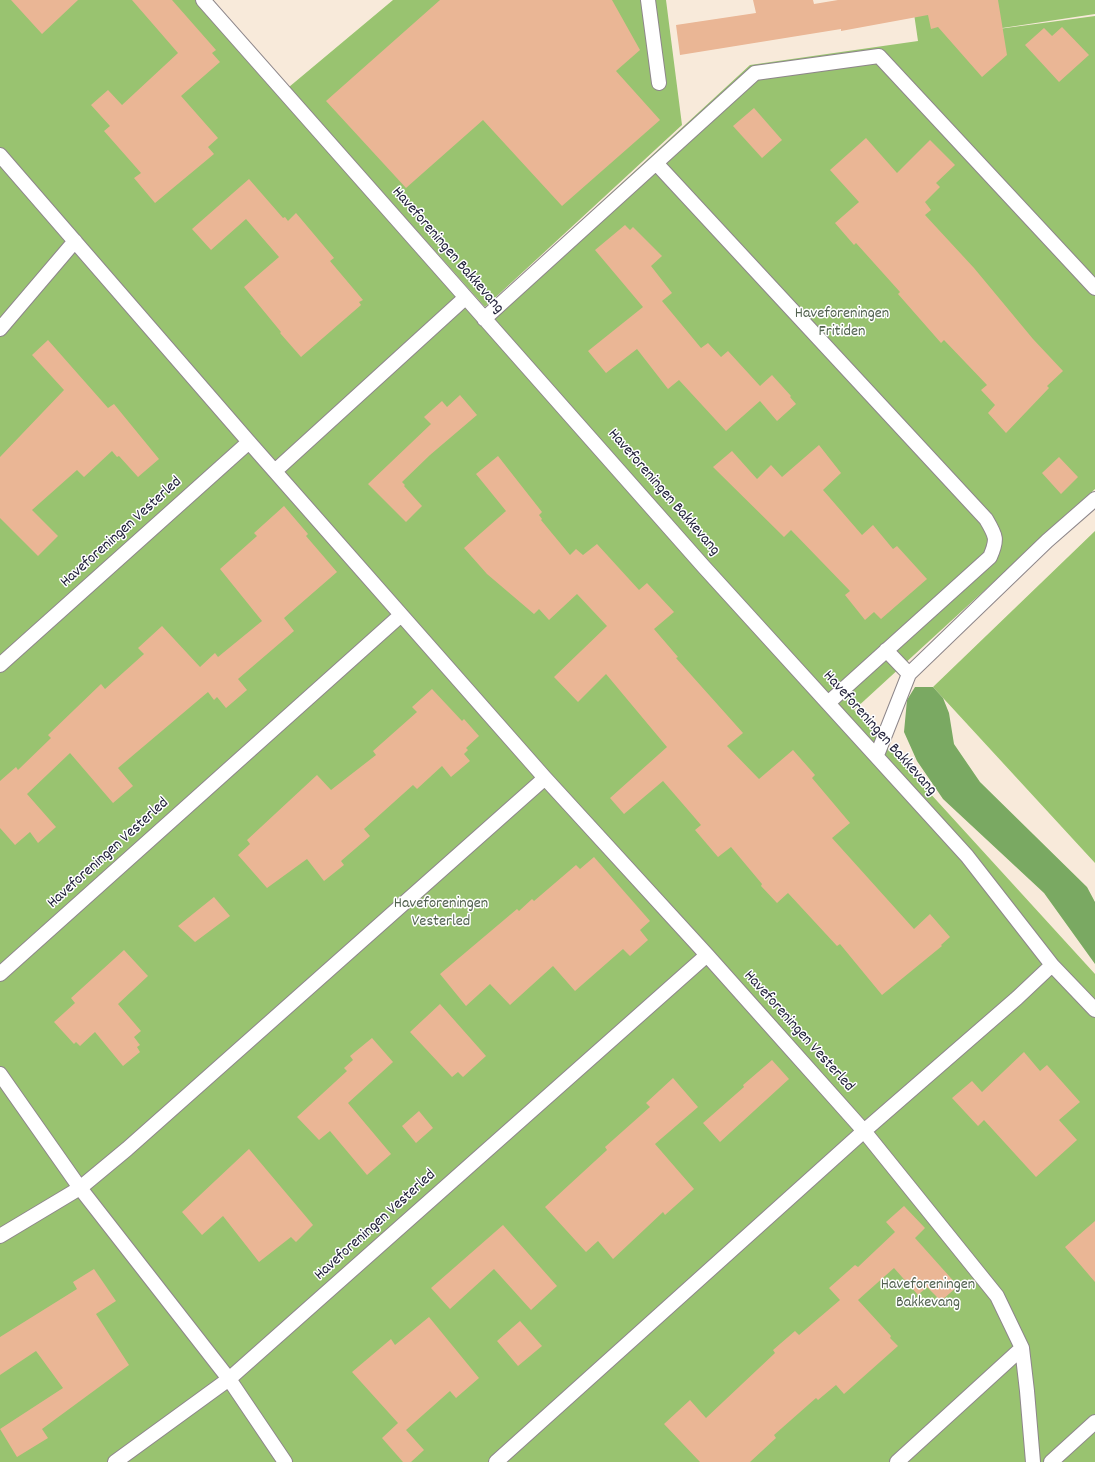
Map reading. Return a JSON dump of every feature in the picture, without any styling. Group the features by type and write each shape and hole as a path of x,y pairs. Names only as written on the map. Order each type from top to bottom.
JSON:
{"lane":[{"name":"Haveforeningen Bakkevang","path":"203,0 704,567 877,755 967,856 1052,965 1095,1010"},
{"path":"648,0 659,83"},
{"path":"484,319 755,73 879,56 1095,288"},
{"name":"Haveforeningen Vesterled","path":"0,156 545,778 707,955 864,1131"},
{"path":"656,164 986,520 996,535 995,547 990,557 828,703"},
{"path":"0,329 75,241"},
{"path":"275,471 466,298"},
{"name":"Haveforeningen Vesterled","path":"0,665 249,442"},
{"path":"877,755 909,674 1048,541 1095,499"},
{"name":"Haveforeningen Vesterled","path":"0,974 401,615"},
{"path":"886,650 909,674"},
{"path":"0,1236 80,1188 127,1149 545,778"},
{"name":"Haveforeningen Vesterled","path":"229,1379 707,955"},
{"path":"496,1462 864,1131 1017,998 1052,965"},
{"path":"0,1074 80,1188 229,1379 285,1462"},
{"path":"864,1131 997,1296 1022,1348 1033,1462"},
{"path":"897,1462 1022,1348"},
{"path":"115,1462 229,1379"},
{"path":"1051,1462 1095,1422"}],"green space":[{"name":"Haveforeningen Vesterled","path":"0,0 203,0 484,310 750,65 918,41 912,0 1095,0 1095,14 976,32 1095,16 1095,489 854,710 1095,974 1095,1462 0,1462"},
{"path":"393,0 666,0 682,125 485,307 289,87"},
{"path":"1095,531 1095,863 933,687"},
{"path":"915,687 933,687 943,698 949,713 954,744 980,782 1087,887 1095,902 1095,964 1044,893 943,799 917,761 904,732 907,700"}],"building":[{"path":"11,0 78,0 42,34"},
{"path":"132,0 172,0 216,50 212,53 220,62 181,96 218,138 208,147 214,154 155,203 134,178 141,173 104,131 110,126 91,105 108,90 122,105 178,53"},
{"path":"440,0 612,0 640,50 616,71 660,120 562,206 483,120 406,188 326,101"},
{"path":"753,0 813,0 814,4 838,0 998,0 1007,55 982,77 938,27 931,29 928,15 841,31 841,29 680,55 676,25 756,13"},
{"path":"1062,27 1089,55 1059,82 1025,45 1044,28 1052,36"},
{"path":"754,108 782,140 762,158 733,126"},
{"path":"866,138 897,173 930,140 955,165 936,183 940,187 925,202 931,210 925,215 974,268 1033,339 1063,371 1047,386 1049,388 1006,433 988,413 995,405 981,390 987,385 944,340 941,343 898,294 900,292 856,243 854,245 835,223 859,202 830,170"},
{"path":"249,179 283,218 285,217 288,221 296,213 334,258 330,261 363,300 359,302 361,305 301,357 244,287 279,257 246,219 211,250 192,229"},
{"path":"625,225 630,230 633,227 662,256 651,266 672,293 662,301 701,348 708,343 721,357 728,351 760,386 772,375 791,396 790,397 796,404 777,421 760,401 726,431 679,380 668,389 637,349 606,373 588,351 643,307 595,250"},
{"path":"48,340 108,408 114,404 159,459 138,477 119,456 117,457 112,451 84,477 77,470 32,510 58,536 38,556 0,518 0,457 64,390 32,355"},
{"path":"460,395 477,415 430,455 402,482 422,506 406,522 368,484 431,424 424,417 442,401 447,407"},
{"path":"819,445 841,473 823,490 862,535 873,525 893,549 897,546 927,579 881,619 874,612 865,620 845,595 850,591 791,530 784,537 713,467 732,451 757,479 771,465 782,477"},
{"path":"498,456 542,512 539,515 542,519 541,520 570,555 576,549 583,555 597,544 639,590 647,583 674,612 654,629 678,657 676,658 743,733 727,746 759,779 793,750 815,775 812,778 850,823 832,838 914,929 930,914 950,937 941,945 942,946 882,995 840,944 837,946 788,893 777,903 761,886 762,884 731,847 718,857 695,830 701,825 663,781 624,814 610,798 667,747 606,674 578,702 554,677 607,626 577,594 549,620 539,609 534,614 487,574 464,548 506,511 476,474"},
{"path":"1059,457 1078,477 1061,494 1042,473"},
{"path":"284,506 308,534 306,536 337,572 284,618 294,631 238,679 247,690 226,708 217,697 214,700 208,692 118,768 133,786 113,803 70,753 27,794 56,827 38,843 30,832 15,845 0,828 0,781 16,767 18,770 51,738 48,735 101,684 105,689 144,654 138,648 162,626 200,667 215,653 218,657 262,621 220,569 257,536 254,533"},
{"path":"432,689 462,721 464,719 479,736 466,748 468,750 464,754 470,761 451,777 442,766 417,789 413,785 364,829 370,836 341,861 344,865 324,881 307,859 267,888 238,855 250,844 247,840 317,775 331,790 376,755 373,751 417,712 412,707"},
{"path":"594,857 650,921 640,930 648,940 630,956 623,949 575,991 553,966 510,1005 490,984 466,1006 440,974 517,909 519,911 532,899 534,901 576,865 580,869"},
{"path":"214,897 230,916 195,942 178,926"},
{"path":"124,950 148,976 118,1004 141,1031 134,1037 140,1045 137,1047 140,1052 123,1066 95,1032 80,1046 76,1042 74,1044 54,1022 75,1003 71,998"},
{"path":"440,1004 486,1056 463,1077 458,1072 452,1077 410,1032"},
{"path":"372,1038 393,1062 348,1103 391,1154 367,1175 330,1131 319,1140 297,1117 347,1071 344,1068 353,1060 350,1056"},
{"path":"1024,1052 1040,1071 1047,1065 1080,1102 1059,1120 1077,1140 1036,1177 984,1120 978,1126 952,1098 972,1081 982,1092"},
{"path":"772,1060 789,1079 720,1142 703,1123"},
{"path":"673,1078 698,1107 655,1144 694,1189 665,1215 663,1212 613,1259 598,1241 586,1252 545,1207 607,1150 605,1147 650,1107 646,1103"},
{"path":"419,1111 433,1128 416,1143 402,1126"},
{"path":"249,1149 313,1225 296,1242 291,1237 259,1262 223,1216 202,1235 182,1212"},
{"path":"904,1206 925,1228 915,1238 958,1286 941,1301 927,1287 918,1295 894,1268 858,1300 891,1336 890,1338 898,1346 844,1394 836,1385 818,1400 816,1398 774,1435 776,1438 750,1462 700,1462 664,1424 690,1400 706,1418 775,1353 773,1350 795,1331 799,1335 840,1300 829,1288 855,1265 858,1267 895,1232 886,1222"},
{"path":"1095,1221 1095,1282 1065,1247"},
{"path":"503,1225 557,1286 531,1310 494,1269 450,1309 431,1288"},
{"path":"94,1269 116,1301 96,1314 129,1365 42,1429 48,1438 17,1457 0,1429 63,1388 36,1351 0,1375 0,1337 77,1289 73,1282"},
{"path":"429,1317 479,1378 456,1398 450,1391 406,1430 424,1450 411,1462 403,1462 382,1438 398,1423 352,1372 391,1339 395,1345"},
{"path":"520,1321 542,1346 518,1366 497,1341"}],"park label":[{"name":"Haveforeningen Fritiden","path":"842,324"}]}
